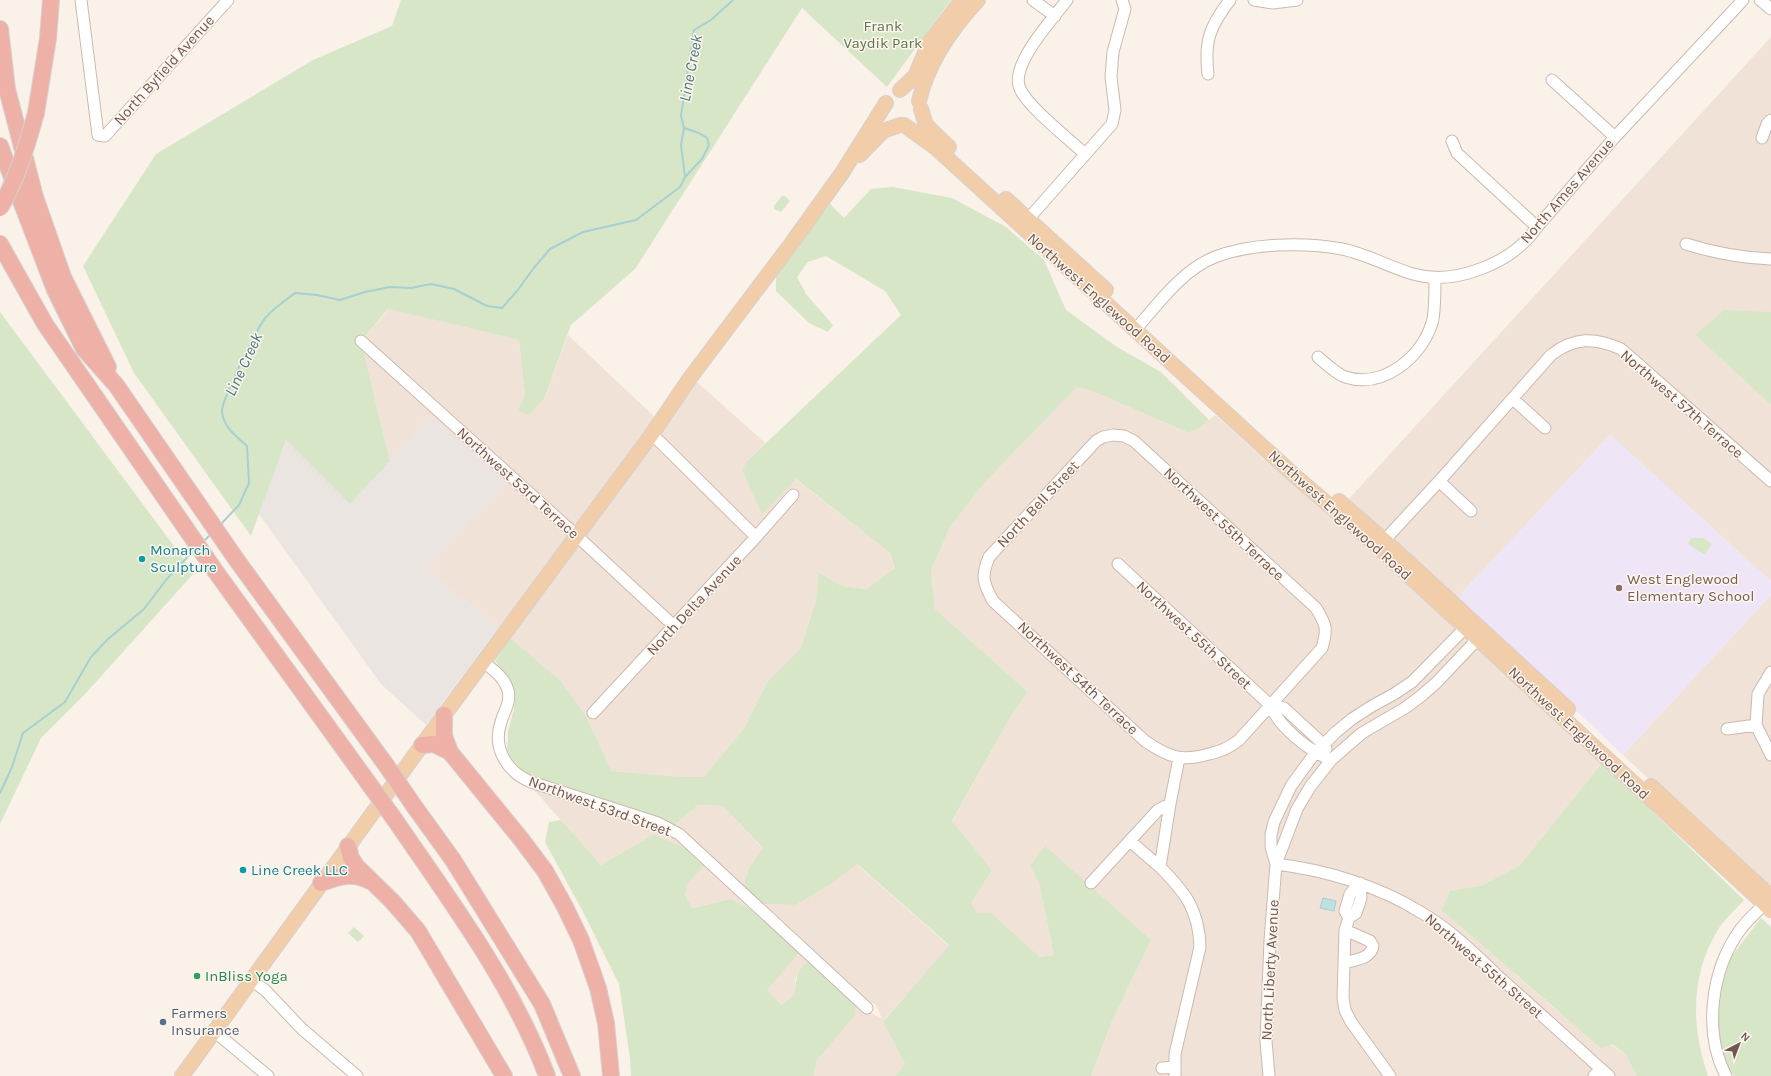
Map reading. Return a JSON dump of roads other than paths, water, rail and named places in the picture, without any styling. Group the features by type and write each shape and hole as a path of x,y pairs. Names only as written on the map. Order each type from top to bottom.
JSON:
{"highway":[{"path":"0,208 21,162 36,113 48,38 51,0"},
{"path":"0,29 8,89 35,197 63,277 116,385"},
{"path":"0,146 55,290 84,349 116,385 236,559 386,765 453,860 542,1004 572,1076"},
{"path":"0,244 46,324 216,572 395,820 484,952 535,1044 548,1076"},
{"path":"0,268 46,324"},
{"path":"444,715 444,736 450,752 521,839 545,871 581,940 598,988 606,1023 611,1076"},
{"path":"422,745 434,744 450,752"},
{"path":"348,846 351,858 370,881 392,901 418,931 504,1076"},
{"path":"322,884 336,877 346,875 362,877 370,881"}],"main road":[{"path":"182,1076 444,715 578,536 652,434 690,378 791,244 842,173 892,93 900,90 915,76 929,43 962,0"},
{"path":"842,173 883,131 915,120 920,105 922,91 936,56 964,15 978,0"},
{"path":"900,90 912,92 920,105"},
{"path":"886,103 886,111 890,118 902,125"},
{"name":"Northwest Englewood Road","path":"920,105 926,125 931,132 1024,223"},
{"name":"Northwest Englewood Road","path":"902,125 936,148 1024,223 1138,326 1309,475 1474,630 1769,902"}],"street":[{"name":"North Byfield Avenue","path":"81,0 98,135 105,136 228,0"},
{"path":"1033,0 1055,16"},
{"path":"1067,0 1027,54 1020,69 1020,89 1029,102 1085,154"},
{"path":"1024,223 1112,124 1115,110 1111,76 1114,52 1125,9 1122,0"},
{"path":"1208,74 1206,56 1207,41 1210,30 1220,12 1230,0"},
{"path":"1254,0 1273,3 1297,0"},
{"name":"North Ames Avenue","path":"1138,326 1167,294 1191,271 1215,257 1251,248 1297,245 1341,249 1360,254 1414,274 1435,277 1459,275 1485,267 1513,251 1529,239 1537,227 1615,137 1743,0"},
{"path":"1760,0 1771,9"},
{"path":"1552,80 1615,137"},
{"path":"1762,138 1767,124 1771,120"},
{"path":"1452,140 1457,153 1537,227"},
{"path":"1686,244 1744,258 1771,259"},
{"path":"1318,357 1333,370 1345,376 1358,378 1372,378 1386,374 1408,362 1417,351 1433,322 1435,277"},
{"name":"Northwest 57th Terrace","path":"1513,399 1551,355 1562,346 1573,342 1586,340 1610,344 1631,357 1771,481"},
{"name":"Northwest 53rd Terrace","path":"361,341 578,536 674,626"},
{"path":"1381,543 1439,482 1513,399 1545,428"},
{"path":"652,434 756,537"},
{"name":"North Bell Street","path":"985,587 983,578 989,557 1096,441 1103,437 1113,435"},
{"name":"Northwest 55th Terrace","path":"1113,435 1124,436 1134,441 1316,608 1326,626 1322,648 1270,705"},
{"path":"1439,482 1471,511"},
{"name":"North Delta Avenue","path":"593,713 792,496"},
{"name":"Northwest 55th Street","path":"1118,564 1270,705 1276,718 1315,753 1331,760"},
{"name":"Northwest 54th Terrace","path":"985,587 993,600 1145,741 1156,749 1179,758"},
{"name":"North Liberty Avenue","path":"1276,864 1271,847 1271,835 1274,822 1291,786 1315,753 1336,732 1366,710 1412,682 1474,630"},
{"name":"North Liberty Avenue","path":"1269,1076 1266,1041 1270,941 1276,864 1297,809 1310,787 1331,760 1362,732 1405,708 1436,683 1474,630"},
{"name":"Northwest 53rd Street","path":"484,662 502,678 508,688 508,704 501,720 498,738 502,755 511,770 520,777 531,782 658,823 679,834 867,1008"},
{"path":"1771,672 1758,694 1756,725 1771,755"},
{"path":"1160,867 1179,758 1193,759 1228,749 1239,740 1270,705"},
{"name":"Northwest 55th Street","path":"1270,705 1284,708 1323,744 1331,760"},
{"path":"1290,730 1298,721"},
{"path":"1727,729 1756,725"},
{"path":"1091,883 1158,810 1170,804"},
{"path":"1130,841 1160,867 1188,898 1200,930 1200,947 1175,1054 1175,1071 1162,1068"},
{"name":"Northwest 55th Street","path":"1276,864 1331,875 1360,883 1422,912 1467,947 1601,1074"},
{"path":"1360,883 1350,894 1345,910 1349,918 1345,930 1343,998 1345,1010 1351,1022 1390,1076"},
{"path":"1726,1076 1718,1062 1713,1035 1712,1002 1721,964 1740,930 1769,902"},
{"path":"1344,963 1369,955 1373,946 1370,941 1345,930"},
{"path":"251,980 264,990 302,1029 357,1076"},
{"path":"214,1031 268,1076"}],"water":[{"path":"1323,898 1336,901 1334,911 1320,908"}],"waterway":[{"name":"Line Creek","path":"220,525 239,505 249,483 247,446 225,423 222,412 223,405 248,349 266,317 295,293 317,295 340,300 365,292 390,287 411,288 431,284 454,289 487,306 502,308 550,249 583,232 636,220 680,187 685,177 681,145 684,128 681,116 694,30 711,20 733,0"},
{"name":"Line Creek","path":"684,128 699,133 707,138 709,145 702,159 685,177"},
{"name":"Line Creek","path":"203,542 211,534"},
{"name":"Line Creek","path":"0,793 12,767 23,733 65,702 91,657 108,639 144,609 166,580 194,550"}],"place":[{"name":"Monarch Sculpture","path":"142,559"},
{"name":"West Englewood Elementary School","path":"1619,588"},
{"name":"Line Creek LLC","path":"243,870"},
{"name":"InBliss Yoga","path":"197,976"},
{"name":"Farmers Insurance","path":"163,1022"}],"park label":[{"name":"Frank Vaydik Park","path":"883,34"}]}
